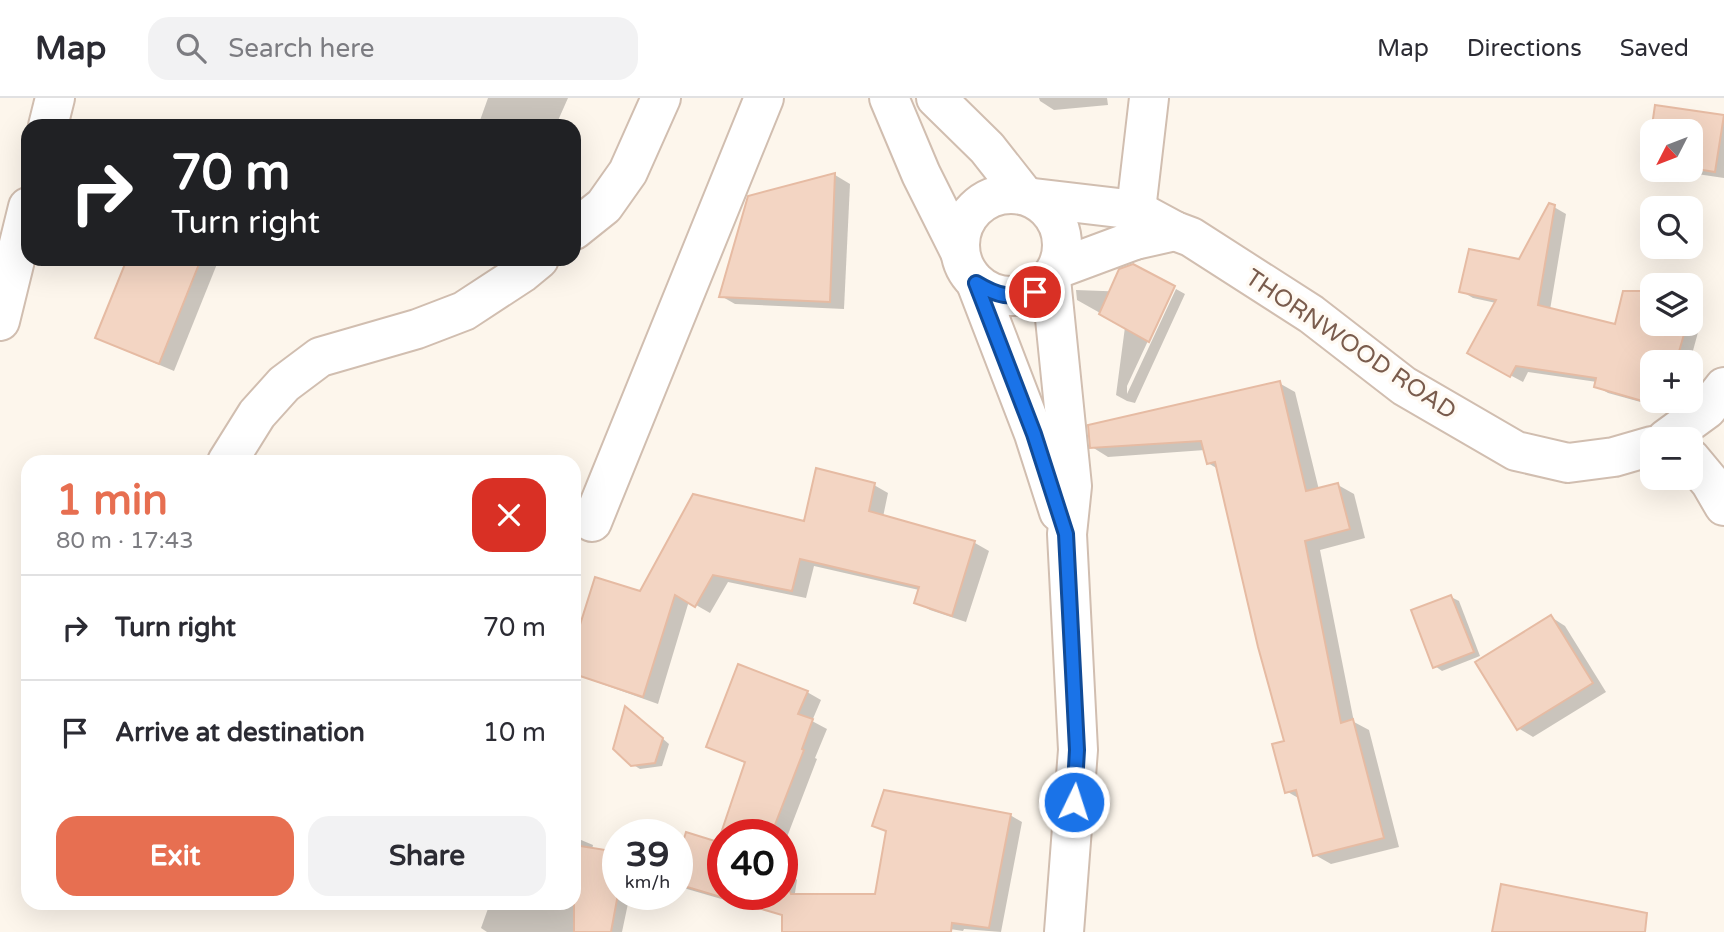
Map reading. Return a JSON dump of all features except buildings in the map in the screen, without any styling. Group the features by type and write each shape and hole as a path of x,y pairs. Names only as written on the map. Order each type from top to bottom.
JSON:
{"street":[{"path":"50,119 55,98"},
{"path":"581,224 604,206 628,172 662,98"},
{"path":"592,522 764,98"},
{"path":"889,98 921,174 967,267 1034,434 1066,534"},
{"path":"936,98 1029,196 1050,211 1060,229 1063,250 1054,274 1072,486 1066,534 1077,750 1064,932"},
{"path":"1135,225 1149,98"},
{"path":"1029,196 1004,193 985,200 970,212 961,230 967,267 993,294 1014,297 1035,292 1054,274"},
{"name":"THORNWOOD ROAD","path":"1029,196 1135,225 1175,231 1191,237 1311,314 1404,386 1516,451 1568,463 1640,451"},
{"name":"THORNWOOD ROAD","path":"1054,274 1135,225"},
{"path":"0,321 21,236"},
{"path":"231,455 265,404 284,384 320,357 464,311 530,266"},
{"name":"THORNWOOD ROAD","path":"1688,427 1724,387"},
{"path":"1703,475 1724,506"}],"route":[{"path":"1035,292 1014,297 993,294 976,283 1034,434 1066,534 1077,750 1074,802"}]}
